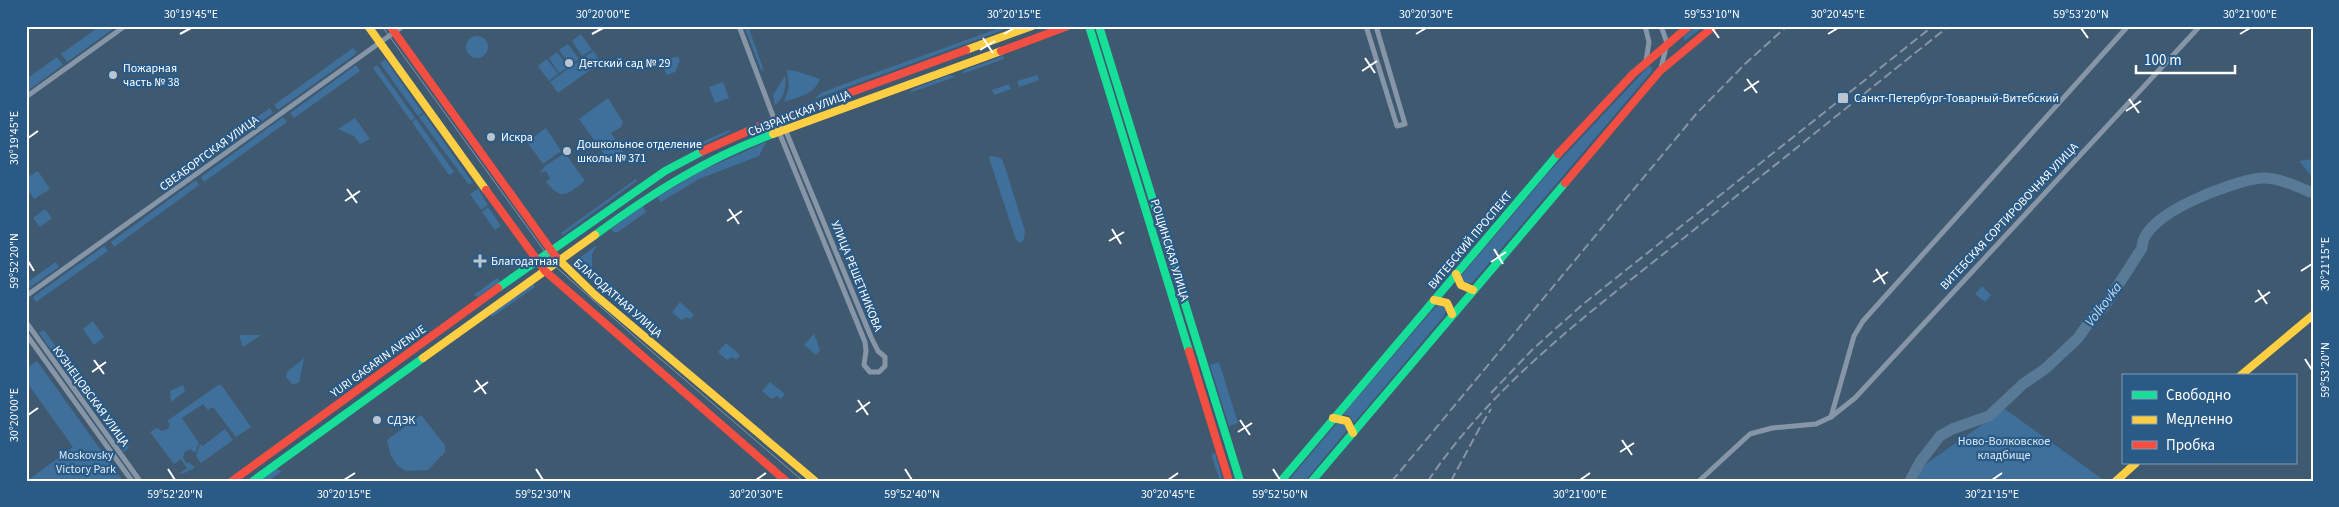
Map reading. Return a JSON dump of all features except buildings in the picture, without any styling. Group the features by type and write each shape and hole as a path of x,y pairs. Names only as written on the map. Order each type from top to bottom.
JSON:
{"main road":[{"path":"368,26 545,271 786,481"},
{"name":"СЫЗРАНСКАЯ УЛИЦА","path":"537,261 655,177 718,144 776,120 1032,26"},
{"name":"СЫЗРАНСКАЯ УЛИЦА","path":"559,261 661,187 723,155 782,130 1068,26"},
{"name":"РОЩИНСКАЯ УЛИЦА","path":"1089,26 1229,481"},
{"name":"РОЩИНСКАЯ УЛИЦА","path":"1100,26 1240,481"},
{"name":"ВИТЕБСКИЙ ПРОСПЕКТ","path":"1282,481 1539,175 1646,62 1688,26"},
{"path":"1312,481 1660,71 1714,26"},
{"name":"БЛАГОДАТНАЯ УЛИЦА","path":"392,29 559,261 594,294 815,481"},
{"path":"1680,33 1681,42 1689,45"},
{"path":"718,144 722,148 723,155"},
{"name":"YURI GAGARIN AVENUE","path":"232,481 537,261"},
{"name":"YURI GAGARIN AVENUE","path":"252,481 559,261"},
{"path":"1456,274 1458,282 1462,287 1473,290"},
{"path":"1434,300 1448,303 1452,314"},
{"path":"2242,374 2313,315"},
{"path":"1333,418 1346,419 1350,422 1352,433"},
{"path":"2116,481 2135,464"}],"street":[{"path":"26,97 125,26"},
{"name":"СВЕАБОРГСКАЯ УЛИЦА","path":"26,296 380,43 392,29 402,26"},
{"name":"УЛИЦА РЕШЕТНИКОВА","path":"738,26 776,120 782,130 875,347 885,357 885,366 879,372 870,372 864,365 865,342 782,130"},
{"path":"1366,26 1397,126 1405,124 1376,26"},
{"path":"1645,26 1649,42 1646,62"},
{"path":"1660,71 1667,43 1661,26"},
{"path":"1831,417 1854,336 1863,321 2128,26"},
{"name":"ВИТЕБСКАЯ СОРТИРОВОЧНАЯ УЛИЦА","path":"1699,481 1750,434 1772,428 1816,424 1831,417 1859,394 2200,26"},
{"name":"КУЗНЕЦОВСКАЯ УЛИЦА","path":"26,322 140,481"},
{"name":"КУЗНЕЦОВСКАЯ УЛИЦА","path":"26,334 132,481"}],"green space":[{"path":"100,26 117,26 67,62 61,54"},
{"path":"744,26 748,26 764,71 761,70"},
{"path":"1005,26 1014,26 815,99 821,93 844,84"},
{"path":"1697,26 1705,26 1684,41 1684,36"},
{"path":"581,34 592,50 582,56 572,41"},
{"path":"477,36 487,43 488,47 481,57 477,58 467,51 466,47 473,37"},
{"path":"568,44 579,59 570,65 559,50"},
{"path":"353,48 357,53 278,110 274,105"},
{"path":"593,51 601,62 558,93 550,82"},
{"path":"557,52 568,67 559,73 549,58"},
{"path":"1003,56 1004,59 962,74 965,70"},
{"path":"57,57 63,65 26,92 26,79"},
{"path":"674,57 678,57 680,60 675,72 667,75 664,69 666,62"},
{"path":"385,59 423,113 418,116 380,63"},
{"path":"547,59 558,74 549,81 538,66"},
{"path":"356,65 360,71 294,118 290,113"},
{"path":"377,65 415,118 411,121 373,68"},
{"path":"1649,66 1652,67 1652,71 1472,283 1465,284 1461,276 1549,172"},
{"path":"787,70 820,79 810,92 784,102 789,87"},
{"path":"950,75 955,77 909,93 913,89"},
{"path":"1037,75 1039,80 1019,87 1017,81"},
{"path":"785,76 784,92 781,99 775,105 773,95"},
{"path":"723,82 729,98 715,103 709,87"},
{"path":"1009,84 1011,89 994,95 992,90"},
{"path":"608,98 623,122 621,127 611,133 623,152 610,162 579,119"},
{"path":"270,108 273,113 247,131 244,126"},
{"path":"424,114 472,182 469,185 419,117"},
{"path":"283,117 287,122 204,182 201,177"},
{"path":"355,118 370,139 360,144 354,136 338,129"},
{"path":"416,119 454,172 449,175 412,122"},
{"path":"546,128 561,151 543,164 527,142"},
{"path":"239,130 242,135 224,147 221,143"},
{"path":"729,130 730,132 694,149 693,146"},
{"path":"766,142 759,156 699,179 661,202 657,197 701,171"},
{"path":"216,147 219,151 194,169 191,165"},
{"path":"565,153 585,181 569,192 561,194 546,182 550,178 546,171 540,173 545,166"},
{"path":"991,156 1001,158 1004,164 1025,231 1024,240 1020,243 1016,240 989,158"},
{"path":"2313,159 2313,178 2299,161"},
{"path":"189,167 192,171 170,186 167,182"},
{"path":"38,171 50,189 34,199 26,187 26,178"},
{"path":"636,179 637,181 563,235 561,233"},
{"path":"196,180 199,185 114,247 111,242"},
{"path":"478,189 488,205 481,210 470,194"},
{"path":"643,206 646,212 618,232 614,232 611,229"},
{"path":"488,207 501,226 495,230 482,212"},
{"path":"45,209 52,218 40,227 33,218"},
{"path":"597,245 592,254 592,281 574,262"},
{"path":"104,246 108,251 36,302 33,297"},
{"path":"56,262 59,267 26,290 26,283"},
{"path":"497,278 500,281 478,297 474,295"},
{"path":"533,283 535,287 492,317 491,314"},
{"path":"1982,286 1991,295 1985,302 1975,294"},
{"path":"680,302 694,315 690,319 687,317 681,320 672,312"},
{"path":"1438,304 1444,306 1446,310 1444,316 1354,423 1350,416 1343,414"},
{"path":"93,321 104,337 94,345 83,329"},
{"path":"44,330 62,355 57,358 39,333"},
{"path":"814,334 820,350 816,355 804,345"},
{"path":"239,335 261,335 243,347"},
{"path":"726,343 740,355 736,360 733,357 727,360 718,352"},
{"path":"64,357 74,371 69,375 59,361"},
{"path":"304,358 299,383 292,384 286,377 287,372"},
{"name":"Moskovsky Victory Park","path":"37,361 123,481 27,481 73,447 26,381 26,369"},
{"path":"1219,362 1238,423 1229,426 1210,365"},
{"path":"75,373 93,399 89,402 71,377"},
{"path":"770,382 785,394 781,399 777,396 771,399 762,391"},
{"path":"183,385 185,391 171,402 170,391"},
{"path":"218,385 222,386 251,427 236,437 213,407 208,410 203,404 182,418 199,443 195,453 190,449 184,453 183,458 187,464 189,462 195,468 182,474 180,473 187,468 181,459 174,464 150,432 157,428 162,431 168,429 170,424 167,421"},
{"name":"Ново-Волковское кладбище","path":"2005,409 2105,481 1917,481 1923,466"},
{"path":"421,415 445,445 445,452 428,470 406,471 398,466 391,456 387,440"},
{"path":"1338,422 1345,425 1347,430 1305,481 1288,481"},
{"path":"111,423 129,448 124,452 106,427"},
{"path":"225,429 233,440 201,463 196,456 200,444 203,446"},
{"path":"1215,453 1223,481 1220,481 1212,457 1212,454"},
{"path":"275,469 282,471 269,481 259,481"}],"waterway":[{"name":"Volkovka","path":"1910,481 1920,462 1940,436 1952,429 1989,416 2023,384 2045,369 2078,338 2092,318 2104,307 2142,248 2146,235 2156,223 2191,201 2230,185 2248,180 2268,178 2294,185 2313,193"}],"tram line":[{"path":"382,26 556,267 803,481"}],"railway":[{"path":"1392,481 1697,113 1745,64 1787,26"},
{"path":"1491,393 1533,349 1582,305 1933,26"},
{"path":"1428,481 1454,445 1483,411 1547,349 1615,292 1949,26"},
{"path":"1451,481 1491,409"}],"traffic: fast":[{"path":"1089,26 1189,351"},
{"path":"1099,26 1240,481"},
{"path":"595,235 637,205 680,178 725,154 773,134"},
{"path":"498,288 665,171 703,151"},
{"path":"1281,481 1558,154"},
{"path":"1312,481 1565,183"},
{"path":"253,481 423,358"}],"traffic: slow":[{"path":"368,26 486,190"},
{"path":"966,50 1032,26"},
{"path":"773,134 1001,51"},
{"path":"423,358 595,235"},
{"path":"556,257 594,294 815,481"},
{"path":"1456,274 1461,285 1473,290"},
{"path":"1434,300 1447,303 1452,314"},
{"path":"2242,374 2313,315"},
{"path":"1333,418 1347,421 1353,433"},
{"path":"2116,481 2135,464"}],"traffic: jam":[{"path":"390,26 556,257"},
{"path":"1001,51 1068,26"},
{"path":"1558,154 1633,74 1689,26"},
{"path":"1565,183 1660,71 1714,26"},
{"path":"703,151 762,125 966,50"},
{"path":"486,190 545,271 786,481"},
{"path":"232,481 498,288"},
{"path":"1189,351 1229,481"}],"place":[{"name":"Детский сад № 29","path":"569,63"},
{"name":"Пожарная часть № 38","path":"113,75"},
{"name":"Санкт-Петербург-Товарный-Витебский","path":"1843,98"},
{"name":"Искра","path":"491,137"},
{"name":"Дошкольное отделение школы № 371","path":"567,151"},
{"name":"Благодатная","path":"480,261"},
{"name":"СДЭК","path":"377,420"}]}
